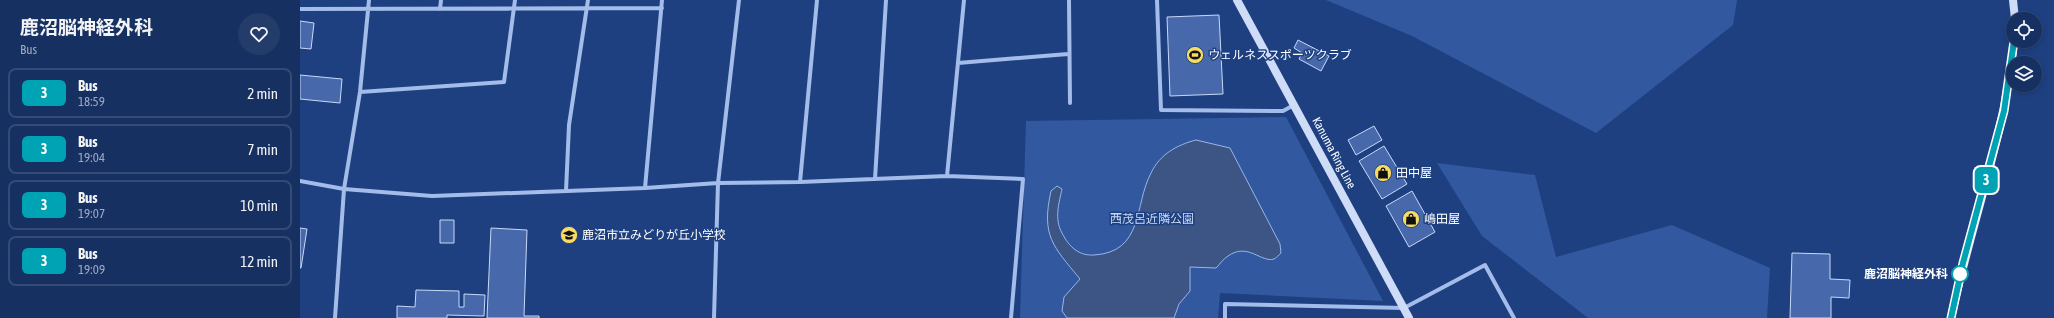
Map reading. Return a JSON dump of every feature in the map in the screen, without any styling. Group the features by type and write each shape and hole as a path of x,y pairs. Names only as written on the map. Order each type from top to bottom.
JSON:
{"main road":[{"name":"Kanuma Ring Line","path":"1238,0 1409,318"},
{"path":"2013,0 2014,12"},
{"path":"1951,318 1963,263 2004,111 2013,48"}],"street":[{"path":"335,318 344,189 360,92 369,0"},
{"path":"440,9 441,0"},
{"path":"360,92 504,82 515,0"},
{"path":"566,191 569,126 588,0"},
{"path":"645,188 662,0"},
{"path":"714,318 718,183 739,0"},
{"path":"800,182 818,0"},
{"path":"875,179 886,0"},
{"path":"947,176 964,0"},
{"path":"1069,0 1068,54 1070,103"},
{"path":"1157,0 1161,110 1283,111 1294,104"},
{"path":"300,9 662,8"},
{"path":"958,63 1068,54"},
{"path":"300,181 344,189 432,196 645,188 718,183 800,182 947,176 1023,179 1011,318"},
{"path":"1225,318 1225,304 1404,308 1485,265 1514,318"}],"green space":[{"path":"1326,0 1737,0 1733,25 1596,133 1412,36"},
{"name":"西茂呂近隣公園","path":"1286,117 1383,301 1220,293 1218,318 1020,318 1026,121"},
{"path":"1437,163 1535,175 1556,257 1672,225 1770,268 1767,318 1588,318 1482,236"}],"shaded area":[{"path":"1196,140 1230,148 1280,244 1281,253 1274,259 1269,259 1248,252 1235,252 1223,260 1216,268 1190,267 1190,291 1179,304 1174,318 1067,318 1062,311 1064,297 1080,279 1056,249 1052,240 1048,219 1048,206 1051,191 1057,186 1062,189 1058,211 1058,222 1062,233 1071,246 1079,252 1089,255 1110,252 1122,245 1130,236 1135,225 1146,186 1155,166 1170,151"}],"building":[{"name":"ウェルネススポーツクラブ","path":"1219,15 1223,94 1170,96 1167,17"},
{"path":"300,21 314,23 311,49 300,48"},
{"path":"1298,40 1329,56 1321,71 1299,59 1302,53 1294,48"},
{"path":"300,75 342,79 340,103 300,99"},
{"path":"1374,126 1382,140 1356,155 1348,140"},
{"name":"田中屋","path":"1384,146 1407,184 1382,199 1359,161"},
{"name":"嶋田屋","path":"1412,191 1435,232 1409,247 1386,206"},
{"path":"440,220 454,220 454,243 440,243"},
{"path":"300,228 307,229 301,268 300,268"},
{"path":"491,228 527,230 524,316 539,316 539,318 487,318"},
{"name":"鹿沼脳神経外科","path":"1792,253 1830,254 1830,279 1850,280 1849,298 1831,297 1831,318 1790,318"},
{"path":"416,290 459,291 459,307 464,307 464,294 485,295 484,316 447,315 447,318 397,318 397,306 415,307"}],"bus line":[{"name":"3","path":"1951,318 1963,263 2004,111 2013,48"}],"place":[{"name":"ウェルネススポーツクラブ","path":"1195,55"},
{"name":"田中屋","path":"1383,173"},
{"name":"嶋田屋","path":"1411,219"},
{"name":"鹿沼市立みどりが丘小学校","path":"569,235"},
{"name":"鹿沼脳神経外科","path":"1960,274"}]}
